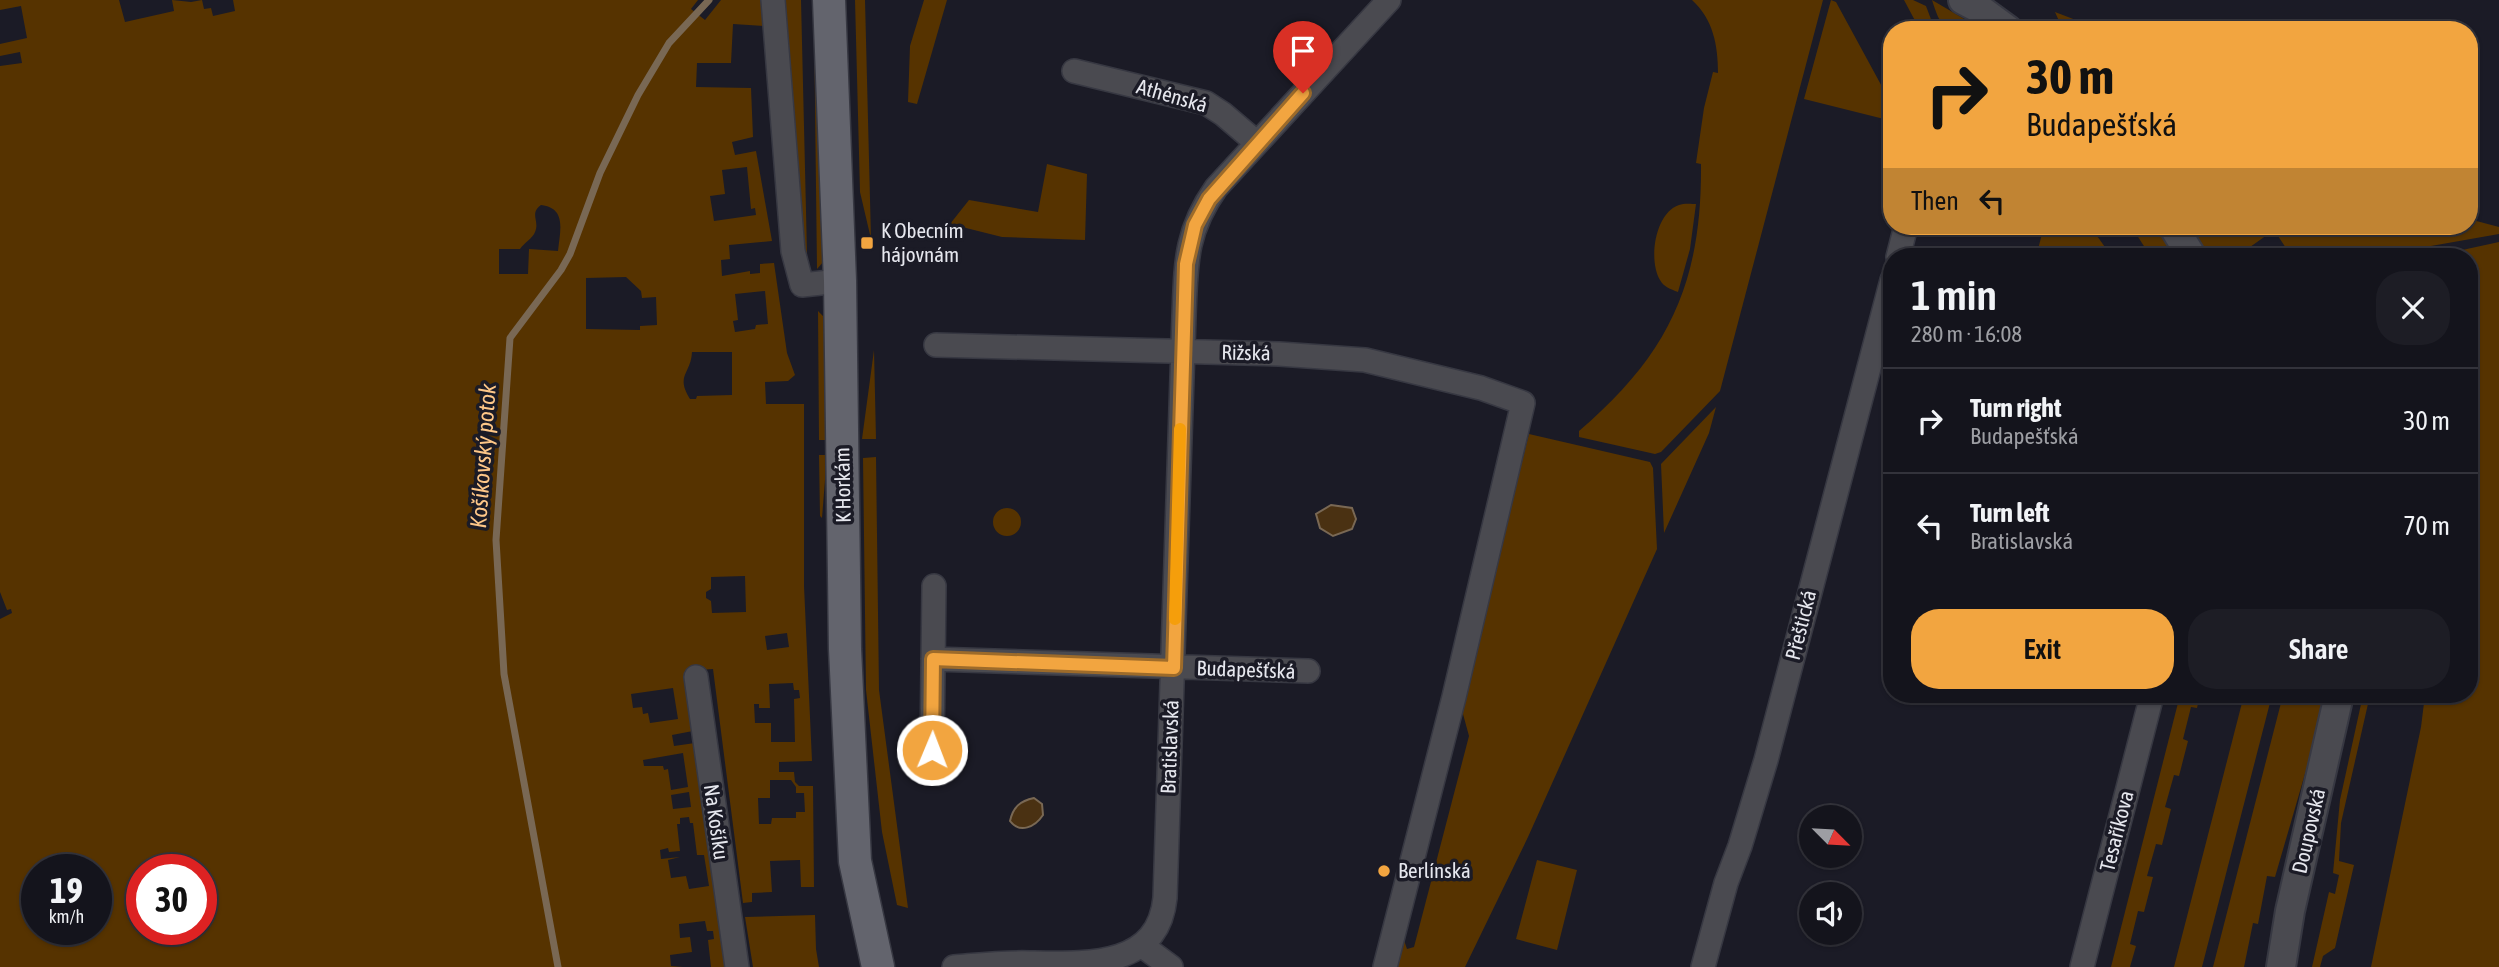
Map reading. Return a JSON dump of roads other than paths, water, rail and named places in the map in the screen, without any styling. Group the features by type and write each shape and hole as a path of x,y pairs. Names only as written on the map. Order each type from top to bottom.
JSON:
{"main road":[{"name":"K Horkám","path":"829,0 840,281 845,649 855,861 878,967"}],"street":[{"path":"773,0 793,251 802,285 840,281"},
{"name":"Bratislavská","path":"1144,947 1158,929 1165,898 1186,264 1195,225 1216,188 1389,0"},
{"path":"1963,0 1996,21"},
{"name":"Athénská","path":"1074,71 1206,103 1257,143"},
{"name":"Přeštická","path":"1703,967 1726,883 1766,760 1883,314"},
{"name":"Rižská","path":"936,345 1279,354 1365,360 1481,388 1523,402 1454,697 1385,967"},
{"path":"932,750 934,586"},
{"name":"Budapešťská","path":"933,659 1308,671"},
{"name":"Na Košíku","path":"696,677 737,967"},
{"name":"Tesaříkova","path":"2082,967 2150,703"},
{"name":"Doupovská","path":"2281,967 2290,911 2337,703"},
{"path":"954,967 1025,963 1108,965 1127,960 1144,947 1171,967"}],"waterway":[{"name":"Košíkovský potok","path":"558,967 504,674 496,540 510,338 570,254 600,173 638,95 669,43 709,0"}],"place":[{"name":"K Obecním hájovnám","path":"867,243"},
{"name":"Berlínská","path":"1384,871"}]}
